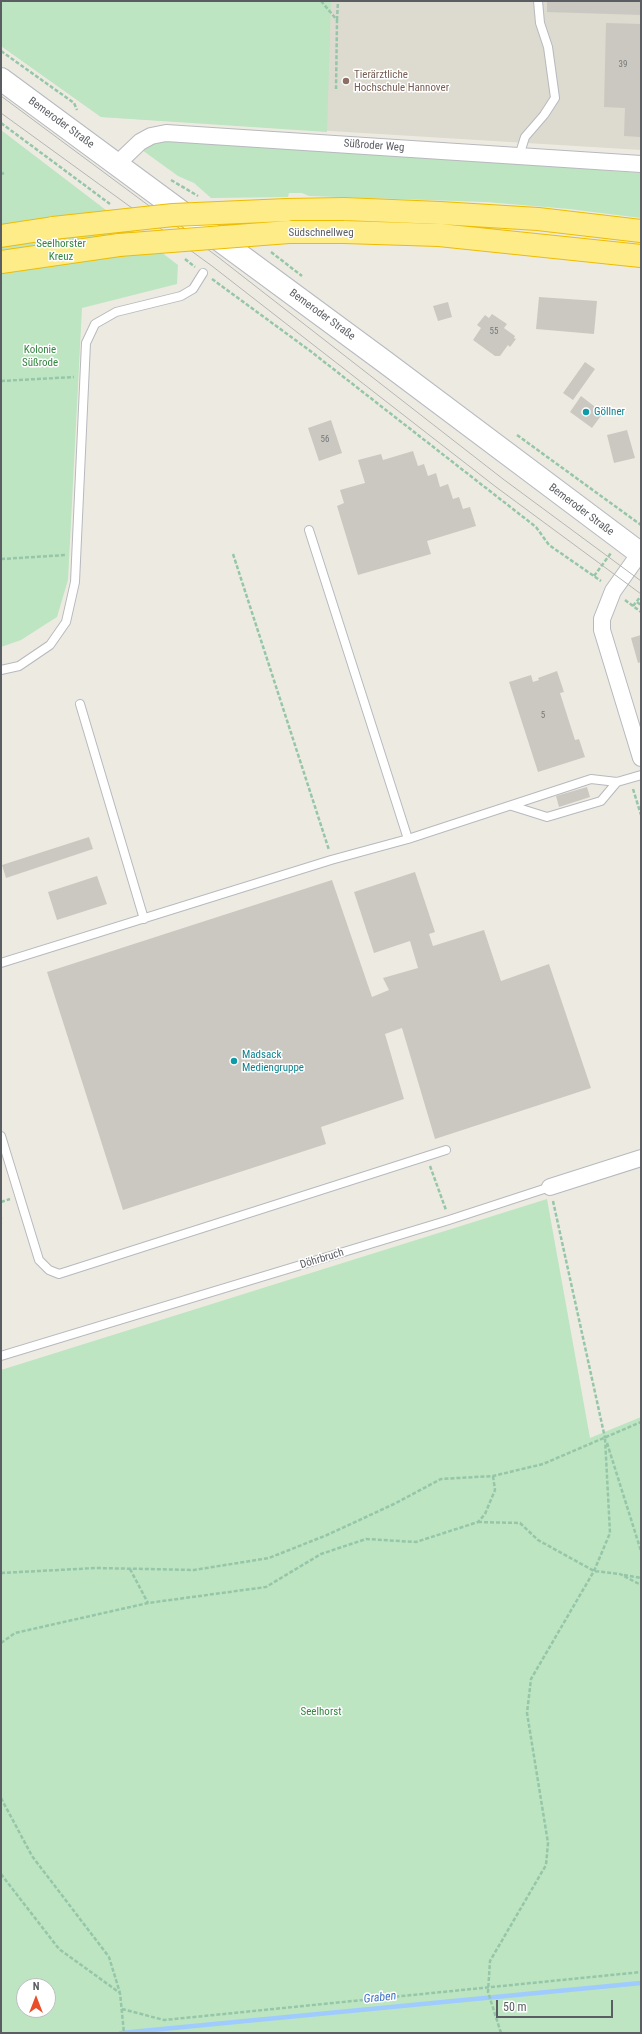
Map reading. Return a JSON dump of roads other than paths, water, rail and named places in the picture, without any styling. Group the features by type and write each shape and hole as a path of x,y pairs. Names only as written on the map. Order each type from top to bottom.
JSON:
{"highway":[{"name":"Südschnellweg","path":"1,236 53,228 173,215 344,209 538,219 641,231"},
{"name":"Südschnellweg","path":"1,262 119,245 289,232 439,235 641,256"}],"main road":[{"name":"Bemeroder Straße","path":"1,79 385,362 641,554"}],"street":[{"name":"Süßroder Weg","path":"118,164 140,142 152,136 166,133 641,164"},
{"path":"641,554 613,590 602,619 602,630 641,758"},
{"name":"Döhrbruch","path":"550,1187 641,1158"}],"lane":[{"path":"519,156 525,137 544,115 555,98 548,47 540,23 538,1"},
{"path":"1,670 19,666 50,645 66,622 75,582 86,344 95,324 116,312 181,296 193,289 203,273"},
{"path":"309,530 408,839"},
{"path":"80,704 144,919"},
{"path":"1,963 331,860 408,839 591,779 617,782 641,775"},
{"path":"512,806 547,817 601,801 617,782"},
{"path":"1,1136 40,1260 49,1270 59,1274 446,1150"},
{"name":"Döhrbruch","path":"1,1356 449,1220 550,1187"}],"waterway":[{"name":"Graben","path":"121,2033 641,1983"}],"tram line":[{"path":"1,96 218,257 503,479 641,581"},
{"path":"1,113 212,266 496,487 641,594"}],"place":[{"name":"Tierärztliche Hochschule Hannover","path":"346,81"},
{"name":"Göllner","path":"586,412"},
{"name":"Madsack Mediengruppe","path":"234,1061"}],"park label":[{"name":"Seelhorster Kreuz","path":"61,250"},
{"name":"Kolonie Süßrode","path":"40,356"},
{"name":"Seelhorst","path":"321,1712"}]}
